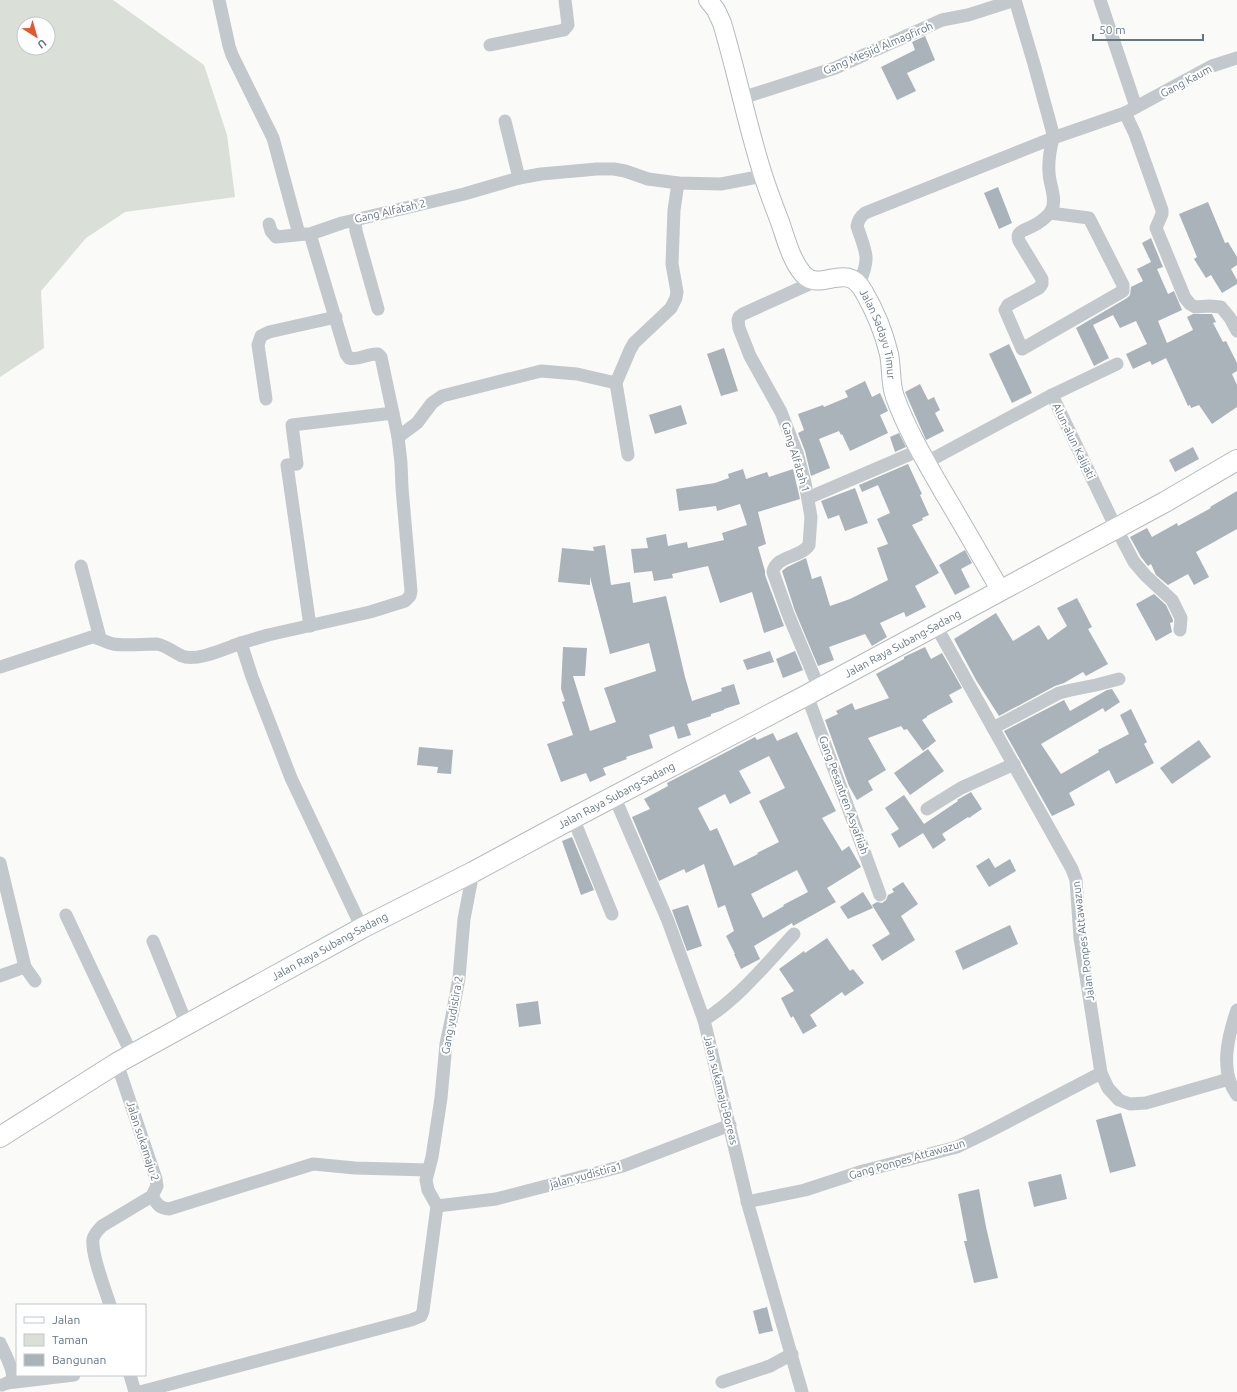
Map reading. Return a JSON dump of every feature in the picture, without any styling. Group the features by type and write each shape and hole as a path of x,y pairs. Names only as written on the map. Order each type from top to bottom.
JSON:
{"main road":[{"name":"Jalan Raya Subang-Sadang","path":"0,1136 125,1060 362,928 473,872 936,626 1237,460"}],"street":[{"path":"0,667 92,637 100,638 107,642 116,644 163,645 182,656 189,658 199,657 268,635 370,612 405,601 410,596 411,590 398,437 381,357 378,354 372,353 353,360 346,354 336,318 304,234 273,138 232,55 219,0"},
{"path":"708,0 716,10 722,23 763,176 790,249 803,274 809,279 816,281"},
{"path":"1015,0 1036,71 1053,138 1048,157 1049,174 1054,201 1052,208 1050,213 1033,226 1020,232 1018,235 1019,241 1043,282 1039,288 1008,305 1005,310 1022,348 1122,291 1123,285 1089,218 1050,213"},
{"name":"Gang Mesjid Almagfiroh","path":"742,98 835,68 942,20 998,3 1015,0"},
{"path":"1100,0 1131,110 1135,134 1162,210 1162,214 1156,228 1185,298 1195,307 1221,307 1230,318 1237,331"},
{"path":"490,45 564,30 568,25 568,1"},
{"name":"Gang Kaum","path":"859,284 867,262 867,255 857,226 857,221 860,216 865,213 1053,138 1131,110 1212,66 1237,58"},
{"path":"505,121 519,178"},
{"name":"Gang Alfatah 2","path":"268,224 276,237 304,234 342,223 464,194 519,178 541,174 614,169 648,179 678,183 721,184 763,176"},
{"path":"628,455 616,383 634,343 671,308 676,298 677,292 672,264 674,210 678,183"},
{"path":"355,220 356,231 378,309"},
{"name":"Jalan Sadayu Timur","path":"816,281 845,277 859,284 864,292 878,321 885,341 889,355 895,397 923,456 1001,591"},
{"name":"Gang Alfatah 1","path":"813,691 773,572 776,564 802,551 809,545 811,517 808,498 797,453 781,412 750,356 739,328 738,320 743,314 816,281"},
{"path":"266,399 258,345 260,336 269,332 336,318"},
{"path":"1052,396 1118,364"},
{"path":"398,437 417,423 432,403 442,396 541,371 577,374 616,383"},
{"name":"Alun-alun Kalijati","path":"808,498 923,456 1052,396 1060,409 1116,528 1134,562 1146,576 1172,600 1181,618 1180,630"},
{"path":"310,626 287,465 297,464 292,425 393,413"},
{"path":"80,566 100,638"},
{"name":"Jalan Ponpes Attawazun","path":"936,626 1072,869 1076,880 1080,938 1101,1073 1108,1088 1119,1100 1130,1104 1146,1103 1229,1079"},
{"path":"241,644 252,677 291,778 362,928"},
{"path":"993,728 1059,694 1119,679"},
{"name":"Gang Pesantren Asyafiiah","path":"813,691 880,895"},
{"path":"927,809 961,788 1014,764"},
{"name":"Jalan sukamaju-Boreas","path":"614,796 668,921 704,1020 748,1202 802,1392"},
{"path":"573,818 612,914"},
{"path":"0,863 25,967 35,981"},
{"name":"Gang yudistira 2","path":"437,1206 428,1190 426,1180 432,1157 441,1098 446,1044 452,1021 464,919 473,872"},
{"name":"Jalan sukamaju 2","path":"66,915 125,1060 157,1186 152,1196 102,1226 96,1232 94,1238 94,1251 110,1304"},
{"path":"704,1020 733,999 794,934"},
{"path":"153,941 187,1025"},
{"path":"0,976 25,967"},
{"path":"1237,1010 1227,1049 1227,1072 1231,1087 1237,1095"},
{"name":"Gang Ponpes Attawazun","path":"748,1202 805,1190 863,1171 957,1147 986,1134 1101,1073"},
{"name":"jalan yudistira1","path":"437,1206 496,1199 623,1166 730,1126"},
{"path":"152,1196 158,1206 169,1209 313,1164 355,1168 428,1170"},
{"path":"140,1392 411,1320 421,1316 425,1307 437,1206"},
{"path":"0,1343 13,1376 11,1380 4,1384"},
{"path":"722,1382 770,1366 792,1354"},
{"path":"4,1384 66,1376"},
{"path":"130,1376 135,1392"}],"green space":[{"path":"0,0 113,0 204,65 227,135 235,197 125,212 86,238 41,291 44,348 0,377"}],"building":[{"path":"925,36 935,60 907,73 916,91 897,100 881,67 915,50 912,42"},
{"path":"998,187 1012,223 999,229 984,193"},
{"path":"1208,202 1225,243 1228,242 1237,257 1237,265 1231,269 1237,280 1237,284 1222,293 1211,275 1206,278 1194,259 1197,257 1179,214"},
{"path":"1151,238 1163,267 1157,269 1168,294 1174,291 1182,310 1158,321 1167,343 1193,330 1187,317 1193,314 1212,314 1216,322 1213,323 1223,342 1226,341 1237,363 1237,371 1232,374 1237,385 1237,407 1212,424 1199,405 1191,408 1190,405 1188,406 1166,358 1152,365 1150,361 1133,369 1126,354 1147,344 1136,321 1120,328 1113,315 1093,325 1109,358 1094,366 1076,328 1127,298 1130,295 1131,287 1143,281 1137,269 1151,262 1142,243"},
{"path":"1009,344 1032,393 1012,403 989,354"},
{"path":"724,348 738,391 721,396 707,354"},
{"path":"865,381 872,397 880,393 888,411 880,415 888,433 850,451 839,431 819,439 830,468 811,476 805,451 798,433 804,430 798,414 823,405 824,407 848,397 845,391"},
{"path":"920,384 928,400 934,397 940,410 935,413 944,431 926,440 905,392"},
{"path":"681,405 687,424 655,434 649,415"},
{"path":"899,433 906,447 895,452 890,437"},
{"path":"1193,447 1199,459 1175,472 1169,460"},
{"path":"908,464 922,494 920,495 929,515 922,518 923,520 912,525 939,573 915,586 926,607 906,617 904,612 880,623 887,637 872,646 865,634 829,647 834,660 818,666 795,611 782,571 806,558 812,579 821,576 830,606 850,599 888,580 877,548 888,544 877,519 890,513 878,485 862,492 859,485"},
{"path":"743,469 746,479 767,472 769,477 793,469 800,499 758,512 766,544 758,547 765,575 784,626 764,633 752,592 720,603 708,566 672,574 673,578 654,581 652,571 634,573 631,549 648,548 646,538 666,534 668,546 687,542 688,548 724,540 722,533 747,525 740,504 717,511 716,506 679,511 676,489 715,483 729,478 728,474"},
{"path":"855,488 868,523 845,531 839,515 828,519 821,501"},
{"path":"1237,491 1237,529 1196,552 1209,577 1194,585 1188,574 1168,585 1156,575 1151,564 1148,566 1141,557 1130,537 1147,528 1152,537 1177,523 1178,526 1211,508 1210,507"},
{"path":"605,545 611,585 630,582 633,603 666,596 692,701 722,691 721,688 734,684 740,704 687,724 691,735 678,739 674,726 649,735 653,748 626,757 627,759 603,768 606,775 590,782 586,773 561,782 547,744 573,735 562,702 565,701 561,689 563,647 587,648 585,676 573,676 590,731 616,722 604,688 656,671 649,643 610,654 590,577 590,585 558,582 562,548 594,551 593,547"},
{"path":"965,550 972,563 961,569 970,587 955,595 939,565"},
{"path":"1154,594 1166,605 1173,620 1173,622 1170,623 1172,632 1156,641 1136,604"},
{"path":"1077,598 1092,627 1088,629 1108,664 1086,676 1083,672 999,716 976,680 954,639 996,613 1013,641 1039,625 1048,640 1067,626 1057,608"},
{"path":"925,647 931,659 942,653 962,688 949,695 953,702 922,720 936,741 923,751 907,729 904,730 901,726 868,738 886,770 868,781 873,790 857,800 849,786 825,720 838,714 836,711 852,703 855,710 889,698 876,674 904,659 904,657"},
{"path":"770,651 774,662 747,670 743,660"},
{"path":"795,651 803,670 783,678 776,659"},
{"path":"1112,689 1120,702 1105,712 1103,708 1041,744 1061,774 1099,752 1098,750 1129,734 1120,715 1131,709 1147,742 1144,744 1154,763 1116,784 1109,770 1069,793 1075,805 1052,816 1004,731 1064,700 1070,711 1107,690"},
{"path":"797,732 836,811 822,818 842,851 849,846 861,867 827,888 836,902 793,926 792,923 754,946 760,959 741,969 726,936 734,931 725,905 718,908 704,864 686,873 684,869 659,881 632,817 650,809 644,799 668,786 667,783 755,737 757,740 773,733 777,741","holes":["769,756 785,788 759,801 779,842 734,866 717,828 710,831 698,808 725,794 730,804 751,793 739,771","797,870 808,892 783,905 784,906 763,918 751,894"]},
{"path":"1199,740 1211,757 1172,784 1160,768"},
{"path":"419,747 453,750 451,774 437,773 438,767 417,765"},
{"path":"928,749 944,771 910,795 894,773"},
{"path":"971,792 982,809 942,834 946,840 933,849 923,833 899,848 891,834 899,829 885,808 904,795 924,824 958,801 957,800"},
{"path":"572,837 594,890 581,895 562,841"},
{"path":"989,858 995,868 1010,859 1016,871 989,887 976,866"},
{"path":"903,882 918,904 901,916 915,940 882,961 872,945 890,934 872,905 877,902 882,903 886,900 888,895 894,892 892,889"},
{"path":"863,892 873,908 848,919 840,907"},
{"path":"688,905 702,946 687,951 672,910"},
{"path":"1010,925 1018,944 963,970 955,951"},
{"path":"827,938 850,971 853,969 864,983 845,996 842,992 810,1015 817,1026 803,1034 793,1016 791,1018 781,998 794,991 779,969 804,951 805,953"},
{"path":"538,1001 541,1024 519,1027 516,1004"},
{"path":"1121,1113 1136,1166 1110,1173 1096,1120"},
{"path":"1061,1174 1067,1199 1034,1207 1028,1182"},
{"path":"979,1189 998,1278 974,1283 964,1241 967,1241 958,1194"},
{"path":"767,1307 773,1331 759,1334 753,1311"}]}
